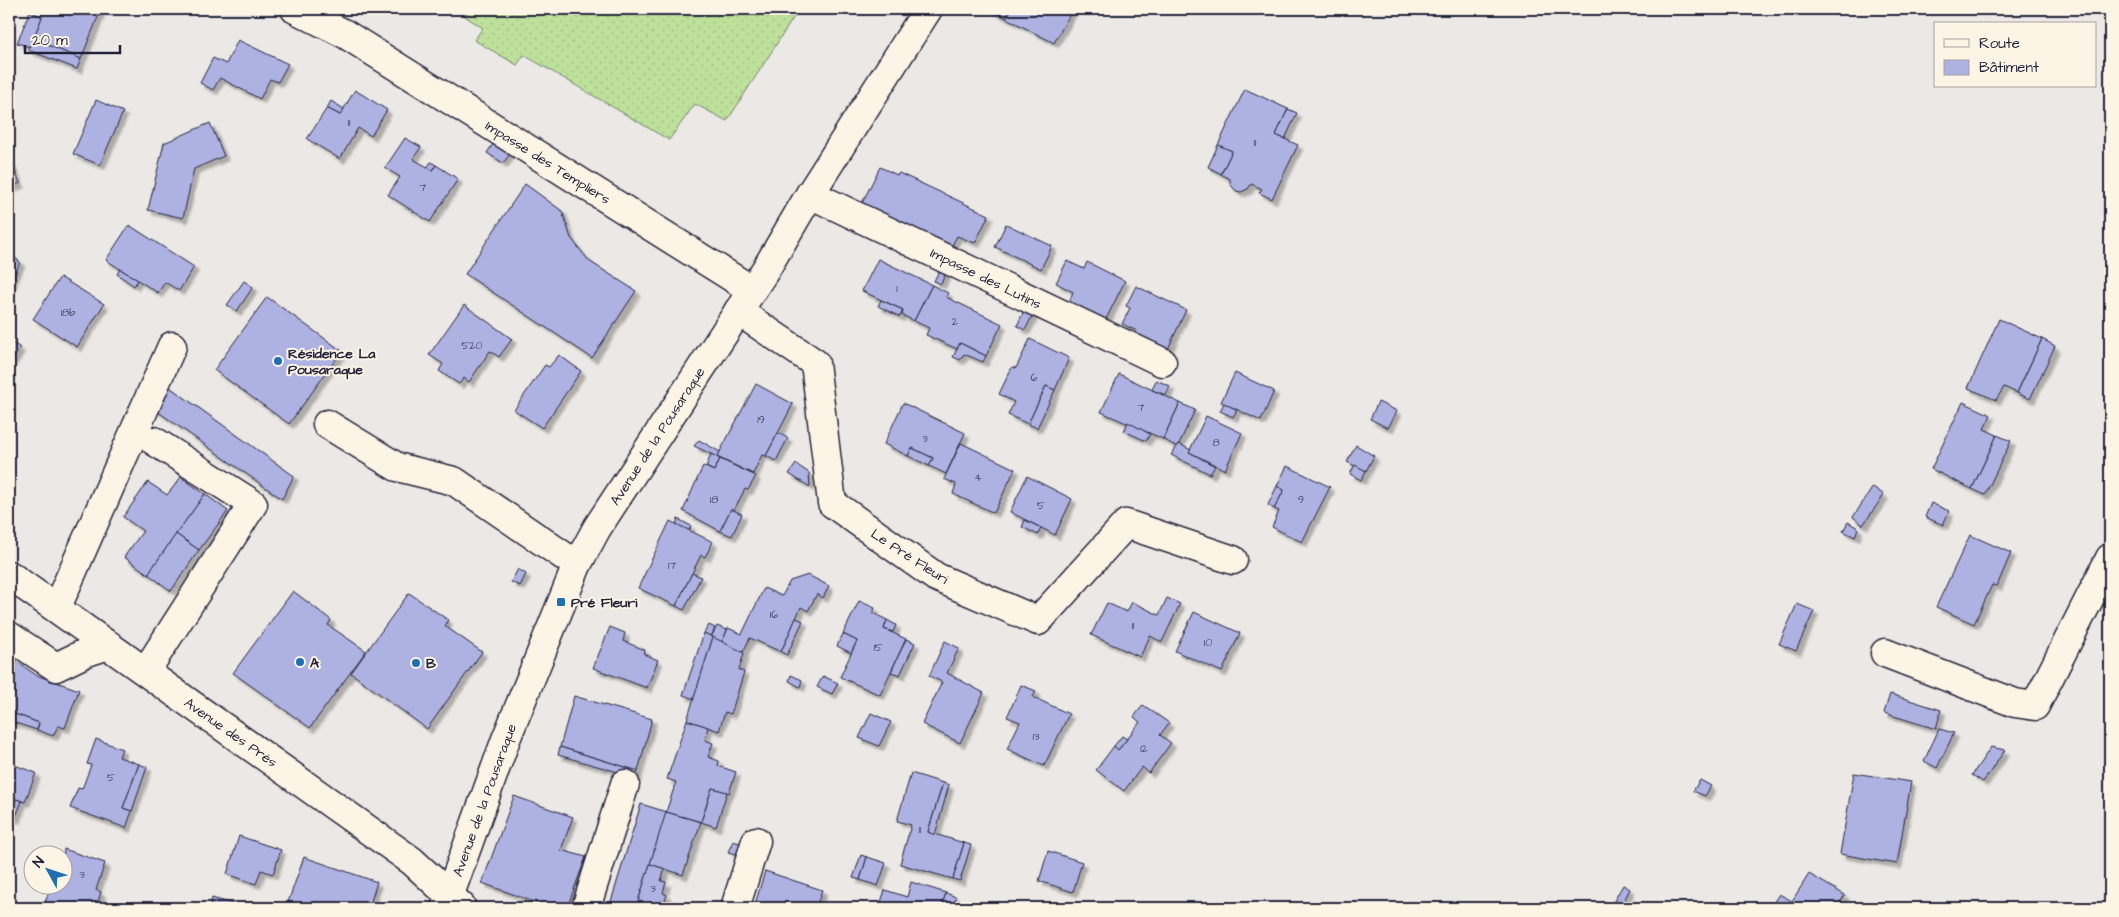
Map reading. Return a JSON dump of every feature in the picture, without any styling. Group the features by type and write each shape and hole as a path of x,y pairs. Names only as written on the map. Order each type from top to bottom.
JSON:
{"street":[{"name":"Impasse des Templiers","path":"295,9 345,34 745,300"},
{"name":"Avenue de la Pousaraque","path":"453,904 500,756 577,565 597,528 745,300 928,9"},
{"name":"Impasse des Lutins","path":"810,194 1162,362"},
{"name":"Le Pré Fleuri","path":"745,300 815,364 832,503 936,577 1038,621 1126,524 1233,560"},
{"path":"57,607 172,346"},
{"path":"327,424 397,467 454,481 577,565"},
{"path":"146,671 252,504 154,441"},
{"path":"1885,653 2015,703 2034,706 2110,558"},
{"name":"Avenue des Prés","path":"9,575 57,607 412,861 453,904"},
{"path":"9,636 56,667 87,652 109,645"},
{"path":"586,908 626,784"},
{"path":"735,908 756,841"}],"green space":[{"path":"454,9 799,9 727,121 695,104 669,140 524,55 517,65 474,40 483,28"}],"building":[{"path":"45,9 95,9 100,12 81,59 33,39"},
{"path":"989,9 1012,9 1006,18"},
{"path":"1012,9 1073,9 1054,43 1006,18"},
{"path":"30,11 42,17 30,47 17,43"},
{"path":"33,39 81,59 77,69 28,50"},
{"path":"238,40 288,64 278,82 270,79 260,99 220,78 213,90 200,83 213,58 226,64"},
{"path":"1245,89 1288,109 1276,135 1298,145 1272,199 1259,193 1262,189 1251,184 1248,189 1241,192 1236,191 1230,184 1230,179 1221,174 1232,151 1218,145"},
{"path":"355,90 387,110 371,136 358,128 340,159 307,139 327,108 340,115"},
{"path":"96,100 123,112 100,165 73,154"},
{"path":"331,101 344,109 340,115 327,108"},
{"path":"1288,109 1297,113 1285,139 1276,135"},
{"path":"210,123 224,156 194,169 183,218 148,210 164,143"},
{"path":"405,138 421,147 413,159 433,170 436,165 458,179 430,222 388,195 400,177 385,168"},
{"path":"493,144 510,154 503,163 487,153"},
{"path":"1218,145 1232,151 1221,174 1208,167"},
{"path":"9,159 20,183 9,188"},
{"path":"431,162 436,165 433,170 427,168"},
{"path":"880,167 897,175 899,173 989,215 975,243 957,236 949,251 860,207"},
{"path":"525,184 562,211 571,238 589,261 636,291 592,358 465,274"},
{"path":"1006,224 1052,246 1041,269 995,247"},
{"path":"129,225 194,267 179,291 165,282 158,293 106,260"},
{"path":"9,253 20,262 9,288"},
{"path":"878,259 932,285 914,321 902,315 903,310 862,291"},
{"path":"1067,261 1084,269 1087,262 1125,281 1103,325 1067,307 1073,292 1056,283"},
{"path":"120,269 138,280 134,286 117,274"},
{"path":"940,269 946,272 941,284 934,281"},
{"path":"60,277 104,304 77,347 33,319"},
{"path":"244,281 253,287 237,311 227,305"},
{"path":"932,285 948,293 946,297 1002,324 986,356 960,343 957,349 926,335 929,328 914,321"},
{"path":"1136,286 1186,310 1166,353 1133,339 1137,331 1122,324 1130,308 1126,306"},
{"name":"Résidence La Pousaraque","path":"267,297 342,351 289,424 214,370"},
{"path":"881,300 903,310 900,317 878,306"},
{"path":"464,305 512,339 499,357 490,351 469,382 464,378 459,384 439,371 443,364 429,355"},
{"path":"1025,308 1034,313 1025,330 1017,326"},
{"path":"1999,319 2042,339 2017,393 2004,387 1996,400 1968,388"},
{"path":"1030,339 1069,358 1055,390 1046,386 1028,424 1008,415 1014,402 999,394 1012,367 1016,368"},
{"path":"2042,339 2055,346 2030,399 2017,393"},
{"path":"9,340 20,348 9,365"},
{"path":"960,343 986,356 983,362 964,354 960,360 953,357"},
{"path":"559,355 581,371 542,428 514,410 545,365 549,367"},
{"path":"1235,373 1274,391 1261,421 1221,402"},
{"path":"1119,374 1180,403 1163,439 1101,412"},
{"path":"1156,380 1170,386 1166,395 1152,390"},
{"path":"164,383 294,476 282,499 154,409"},
{"path":"756,384 793,404 766,456 762,455 753,474 717,457"},
{"path":"1046,386 1055,390 1037,428 1028,424"},
{"path":"1378,402 1397,411 1388,428 1370,419"},
{"path":"1963,402 1991,415 1984,429 1997,435 1972,489 1931,469"},
{"path":"903,403 965,433 946,474 929,466 933,458 912,448 908,456 884,444"},
{"path":"1180,403 1195,410 1179,444 1175,446 1163,439"},
{"path":"1224,403 1237,410 1233,417 1220,411"},
{"path":"1206,416 1242,433 1225,470 1189,452"},
{"path":"1128,422 1150,434 1146,441 1124,431"},
{"path":"778,433 788,438 776,461 766,456"},
{"path":"1997,435 2011,441 1985,495 1972,489"},
{"path":"699,440 720,452 717,457 694,446"},
{"path":"961,443 1015,469 994,513 953,494 956,484 944,479"},
{"path":"1179,444 1191,450 1189,452 1215,466 1210,474 1171,455"},
{"path":"1356,445 1374,456 1366,471 1347,462"},
{"path":"912,448 933,458 929,466 908,456"},
{"path":"711,454 720,459 714,471 706,467"},
{"path":"720,459 756,476 748,490 745,489 734,510 731,509 720,531 683,511 703,466 714,471"},
{"path":"796,464 809,473 810,487 789,474"},
{"path":"1355,465 1366,471 1361,480 1350,474"},
{"path":"1287,466 1330,487 1302,542 1272,527 1279,511 1274,509 1284,490 1277,486"},
{"path":"1027,476 1072,499 1055,535 1010,512"},
{"path":"181,477 205,494 148,574 124,557 143,531 123,517 148,482 167,495"},
{"path":"1277,486 1284,490 1274,509 1268,505"},
{"path":"1873,487 1884,495 1863,525 1853,517"},
{"path":"205,494 228,511 199,550 176,534"},
{"path":"1931,503 1949,511 1943,525 1925,517"},
{"path":"731,509 742,514 732,536 720,531"},
{"path":"678,519 691,526 689,531 676,524"},
{"path":"1025,520 1041,528 1038,535 1022,527"},
{"path":"670,521 713,542 705,557 701,555 676,606 638,588"},
{"path":"1848,522 1858,528 1855,537 1843,531"},
{"path":"176,534 199,550 171,591 148,574"},
{"path":"1970,535 2011,553 1997,586 1992,585 1974,624 1936,607"},
{"path":"518,569 526,574 520,586 511,582"},
{"path":"692,573 701,577 684,610 676,606"},
{"path":"808,575 829,586 823,598 817,594 808,611 801,607 781,652 750,638 743,652 722,642 728,628 742,634 764,588 782,596 790,581"},
{"name":"A","path":"293,591 331,620 328,625 366,651 310,728 233,673"},
{"name":"B","path":"409,593 448,620 445,626 482,652 427,729 351,673"},
{"path":"1167,598 1180,604 1162,642 1150,636 1140,657 1091,635 1107,603 1127,612 1132,602 1159,615"},
{"path":"859,601 875,608 873,613 887,620 884,629 906,639 880,695 840,677 857,641 843,634"},
{"path":"1797,604 1814,611 1796,651 1779,644"},
{"path":"1194,612 1240,633 1222,672 1175,651"},
{"path":"796,618 803,621 787,655 781,652"},
{"path":"887,620 896,625 893,632 884,629"},
{"path":"709,625 715,628 711,637 704,633"},
{"path":"717,626 727,630 722,642 711,637"},
{"path":"610,627 625,633 623,641 645,650 644,654 658,660 647,688 593,668"},
{"path":"704,633 713,637 694,699 683,695"},
{"path":"843,634 857,641 851,653 837,646"},
{"path":"713,637 744,653 739,670 744,672 731,714 725,712 719,731 687,720"},
{"path":"906,639 915,643 900,675 891,672"},
{"path":"945,641 959,648 947,673 984,693 960,743 922,724 942,682 929,676"},
{"path":"9,656 36,675 79,690 65,728 58,726 53,736 37,730 39,723 15,714 12,722 9,721"},
{"path":"791,675 802,680 800,687 789,681"},
{"path":"823,676 838,683 832,694 817,687"},
{"path":"1021,685 1036,691 1033,697 1069,714 1044,766 1007,749 1020,722 1007,717"},
{"path":"1890,694 1941,710 1936,729 1884,713"},
{"path":"574,696 652,719 638,771 560,747"},
{"path":"1143,705 1169,723 1160,735 1171,743 1149,773 1142,767 1124,791 1096,770 1114,746 1118,750 1140,722 1134,717"},
{"path":"871,713 891,722 879,746 859,738"},
{"path":"15,714 39,723 37,730 12,722"},
{"path":"687,720 708,727 705,740 713,743 708,757 719,761 718,766 736,772 729,793 712,788 701,822 666,812 676,782 667,779"},
{"path":"1939,729 1954,733 1937,768 1924,761"},
{"path":"1122,736 1127,739 1118,750 1114,746"},
{"path":"96,739 122,749 119,757 139,764 123,808 132,811 126,828 70,808 78,788 82,789 91,765 87,764"},
{"path":"560,747 638,771 636,777 558,755"},
{"path":"1991,747 2005,750 1983,782 1972,775"},
{"path":"9,763 36,773 25,802 16,799 10,817"},
{"path":"139,764 147,767 132,811 123,808"},
{"path":"911,773 943,783 928,832 964,843 953,879 900,864 911,825 897,821"},
{"path":"1854,773 1911,782 1897,864 1840,854"},
{"path":"1700,780 1711,786 1705,796 1693,791"},
{"path":"943,783 949,785 935,835 928,832"},
{"path":"712,788 727,792 716,827 701,822"},
{"path":"514,796 573,817 561,850 586,857 567,908 551,908 482,883"},
{"path":"16,799 22,801 15,819 10,817"},
{"path":"641,804 667,812 636,908 609,908"},
{"path":"666,812 701,822 683,875 650,864"},
{"path":"239,836 281,850 273,874 261,870 256,884 227,874"},
{"path":"733,841 743,844 738,855 728,852"},
{"path":"964,843 971,845 960,881 953,879"},
{"path":"1048,851 1082,862 1073,892 1039,881"},
{"path":"72,852 105,863 96,890 101,892 96,908 55,908 44,905 48,894 72,894"},
{"path":"861,855 867,857 860,880 853,878"},
{"path":"304,857 377,882 369,908 286,908"},
{"path":"867,857 886,863 878,886 860,880"},
{"path":"650,864 665,869 661,881 666,882 663,893 667,895 662,908 636,908"},
{"path":"765,871 822,890 816,908 754,908"},
{"path":"1809,874 1845,895 1836,908 1770,908 1779,894 1792,901"},
{"path":"911,882 946,893 941,908 879,908 885,890 907,897"},
{"path":"1623,885 1630,889 1620,908 1610,908"},
{"path":"946,893 956,897 953,908 941,908"},
{"path":"212,898 237,905 236,908 209,908"}],"place":[{"name":"Résidence La Pousaraque","path":"278,361"},
{"name":"Pré Fleuri","path":"561,602"},
{"name":"A","path":"300,662"},
{"name":"B","path":"416,663"}]}
